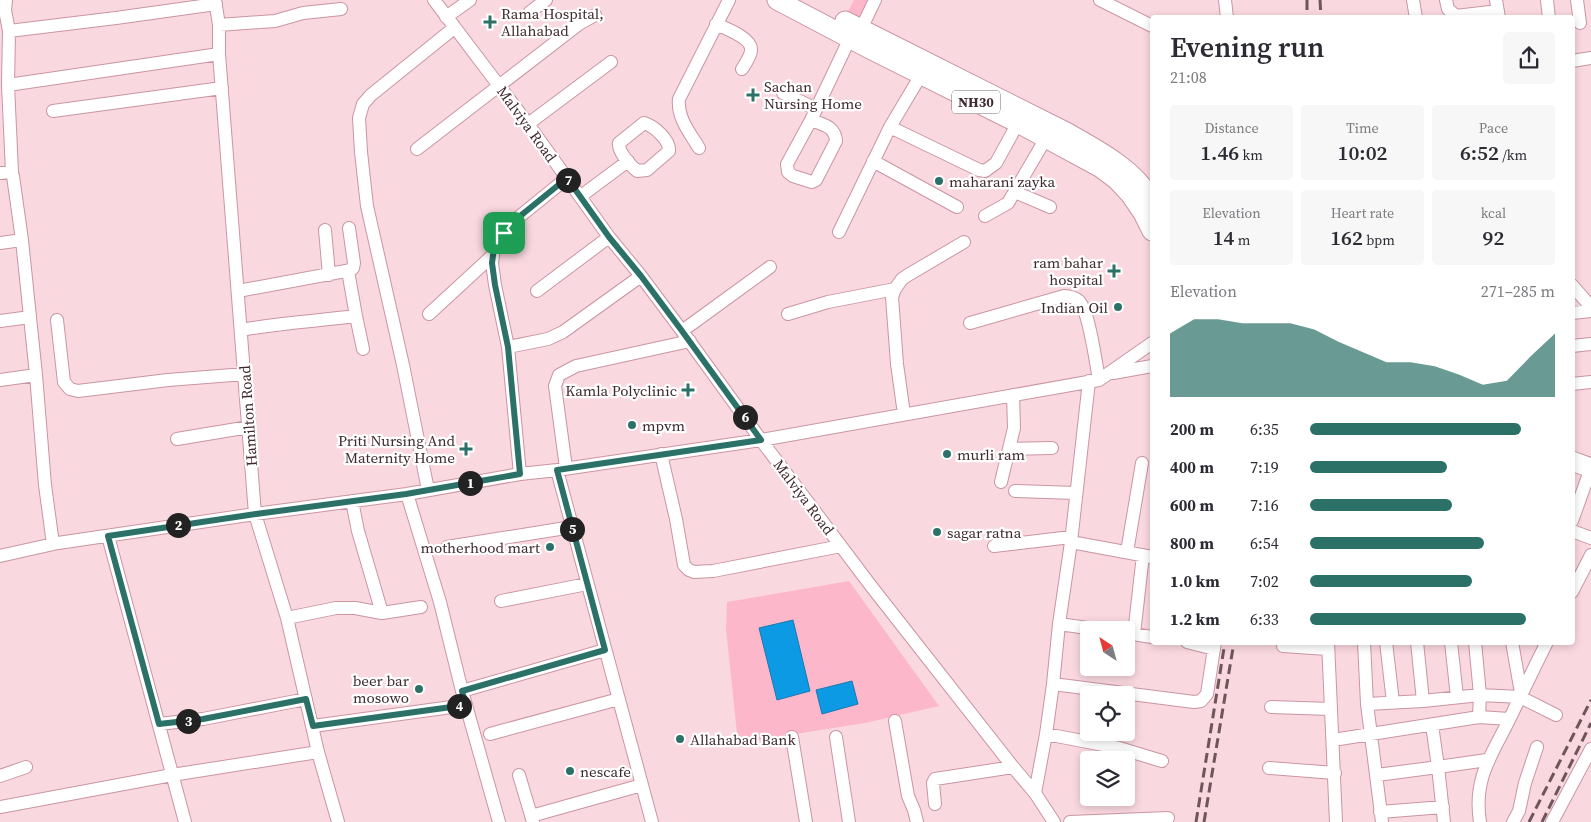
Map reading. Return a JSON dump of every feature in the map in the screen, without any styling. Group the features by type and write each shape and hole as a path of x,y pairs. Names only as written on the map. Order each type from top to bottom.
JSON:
{"highway":[{"name":"NH30","path":"777,0 1066,132 1113,159 1134,177 1150,197"},
{"name":"NH30","path":"803,0 921,75 1076,154 1117,180 1130,194 1150,224"},
{"path":"1575,449 1591,455"},
{"path":"1575,462 1591,468"}],"street":[{"path":"6,0 5,10 9,31 8,85 12,172 6,174 22,240 45,485 53,544"},
{"name":"Malviya Road","path":"434,0 528,124 609,237 686,336 761,440 841,546 1035,793 1054,822"},
{"path":"446,16 470,0"},
{"path":"530,12 546,0"},
{"path":"699,148 681,117 678,107 680,99 729,0"},
{"path":"783,93 813,115 832,129 836,136 836,141 816,180 812,182 793,176 788,172 787,164 813,115 855,34 875,0"},
{"path":"1100,0 1150,25"},
{"path":"1225,0 1227,15"},
{"path":"1413,0 1416,15"},
{"path":"1446,0 1448,9 1455,15"},
{"path":"1547,0 1549,15"},
{"path":"1577,0 1581,23"},
{"path":"9,31 116,18 215,2"},
{"name":"Hamilton Road","path":"215,2 219,25 222,88 256,514 287,618 318,752 338,822"},
{"path":"219,25 275,21 303,13 341,9"},
{"path":"1463,15 1497,10"},
{"path":"417,148 579,24 595,15"},
{"path":"716,24 744,38 750,45 751,50 742,69"},
{"path":"428,490 403,365 367,206 359,118 363,104 370,95 454,28"},
{"path":"8,85 220,54"},
{"path":"1575,61 1591,58"},
{"path":"528,124 611,62"},
{"path":"838,232 890,126 921,75"},
{"path":"53,112 222,88"},
{"path":"890,126 979,170 986,171 996,163 1018,123"},
{"path":"985,216 1008,204 1046,138"},
{"path":"581,196 628,161"},
{"path":"873,161 957,207"},
{"path":"520,474 508,347 492,263 494,248 514,221 567,178"},
{"path":"1015,192 1050,207"},
{"path":"238,291 348,271 353,268 354,263 349,228"},
{"path":"325,230 329,275"},
{"path":"537,291 609,237"},
{"path":"0,243 22,240"},
{"path":"904,414 897,364 892,297 902,279 964,242"},
{"path":"429,314 493,255"},
{"path":"652,822 572,527 561,469 555,386 559,375 576,366 686,336 770,267"},
{"path":"348,271 363,349"},
{"path":"508,347 548,339 563,332 641,276"},
{"path":"1575,288 1591,306"},
{"path":"788,314 828,302 895,289"},
{"path":"970,323 1064,296 1072,296 1079,301 1085,311 1099,378 1076,493 1053,684 1035,793"},
{"path":"1575,313 1591,311"},
{"path":"241,330 356,316"},
{"path":"0,321 30,317"},
{"path":"57,320 64,382 70,389 78,391 168,380 245,374"},
{"path":"1099,378 1150,344"},
{"path":"1575,346 1591,344"},
{"path":"0,556 53,544 406,494 520,474 761,440 1013,395 1150,366"},
{"path":"0,380 36,374"},
{"path":"1575,384 1591,382"},
{"path":"1001,482 1014,428 1013,395"},
{"path":"177,438 249,427"},
{"path":"1009,449 1052,448"},
{"path":"661,454 676,519 682,560 688,570 694,572 713,571 841,546"},
{"path":"1127,552 1142,463"},
{"path":"1575,513 1591,468"},
{"path":"1016,491 1076,493"},
{"path":"406,494 440,602 462,691 499,822"},
{"path":"352,501 358,531 382,612"},
{"path":"447,547 572,527"},
{"path":"1575,532 1591,538"},
{"path":"108,536 185,822"},
{"path":"994,546 1071,540 1148,556 1133,621"},
{"path":"1578,568 1591,554"},
{"path":"500,601 588,584"},
{"path":"287,618 336,608 355,608 382,612 421,606"},
{"path":"1059,624 1080,627"},
{"path":"1135,635 1150,637"},
{"path":"1364,645 1366,704 1381,817 1443,807"},
{"path":"1386,645 1393,702"},
{"path":"1417,645 1423,701"},
{"path":"1451,645 1457,698"},
{"path":"1475,645 1480,695 1479,717"},
{"path":"1512,645 1520,695"},
{"path":"1480,822 1478,810 1479,792 1487,760 1545,645"},
{"path":"1053,684 1194,702 1201,701 1207,694 1214,646"},
{"path":"1282,646 1328,646 1336,822"},
{"path":"462,691 605,650"},
{"path":"1366,704 1480,695 1520,695 1556,715"},
{"path":"159,724 203,719 306,699"},
{"path":"490,734 619,699"},
{"path":"313,726 466,705"},
{"path":"1271,707 1331,710"},
{"path":"1333,740 1479,717 1509,720"},
{"path":"895,721 908,796 917,822"},
{"path":"1432,725 1444,822"},
{"path":"1046,734 1119,748 1162,761"},
{"path":"792,736 806,822"},
{"path":"836,738 849,822"},
{"path":"1513,822 1519,811 1525,783 1537,748"},
{"path":"1552,822 1591,749"},
{"path":"0,807 172,775 318,752"},
{"path":"1377,776 1487,760"},
{"path":"0,776 26,767"},
{"path":"935,804 933,783 935,779 1014,767"},
{"path":"1269,768 1335,773"},
{"path":"519,775 532,819 642,785"},
{"path":"1070,822 1168,818"}],"shaded area":[{"path":"854,0 874,0 862,23 846,15"},
{"path":"849,581 939,706 865,723 738,743 726,629 727,602"}],"water":[{"path":"793,620 810,691 777,700 759,628"},
{"path":"852,681 858,704 822,714 816,690"}],"railway":[{"path":"1307,0 1307,15"},
{"path":"1320,0 1321,15"},
{"path":"1196,822 1225,645"},
{"path":"1204,822 1234,645"},
{"path":"1529,822 1591,700"},
{"path":"1542,822 1591,723"}],"place":[{"name":"Rama Hospital, Allahabad","path":"490,22"},
{"name":"Sachan Nursing Home","path":"753,95"},
{"name":"maharani zayka","path":"939,181"},
{"name":"ram bahar hospital","path":"1114,271"},
{"name":"Indian Oil","path":"1118,307"},
{"name":"Kamla Polyclinic","path":"688,390"},
{"name":"mpvm","path":"632,425"},
{"name":"Priti Nursing And Maternity Home","path":"466,449"},
{"name":"murli ram","path":"947,454"},
{"name":"sagar ratna","path":"937,532"},
{"name":"motherhood mart","path":"550,547"},
{"name":"beer bar mosowo","path":"419,689"},
{"name":"Allahabad Bank","path":"680,739"},
{"name":"nescafe","path":"570,771"}],"route":[{"path":"567,178 761,440 557,470 605,650 462,691 466,705 313,726 306,699 203,719 159,724 108,536 406,494 520,474 508,347 492,263 494,248 504,233 514,221 567,178"}]}
